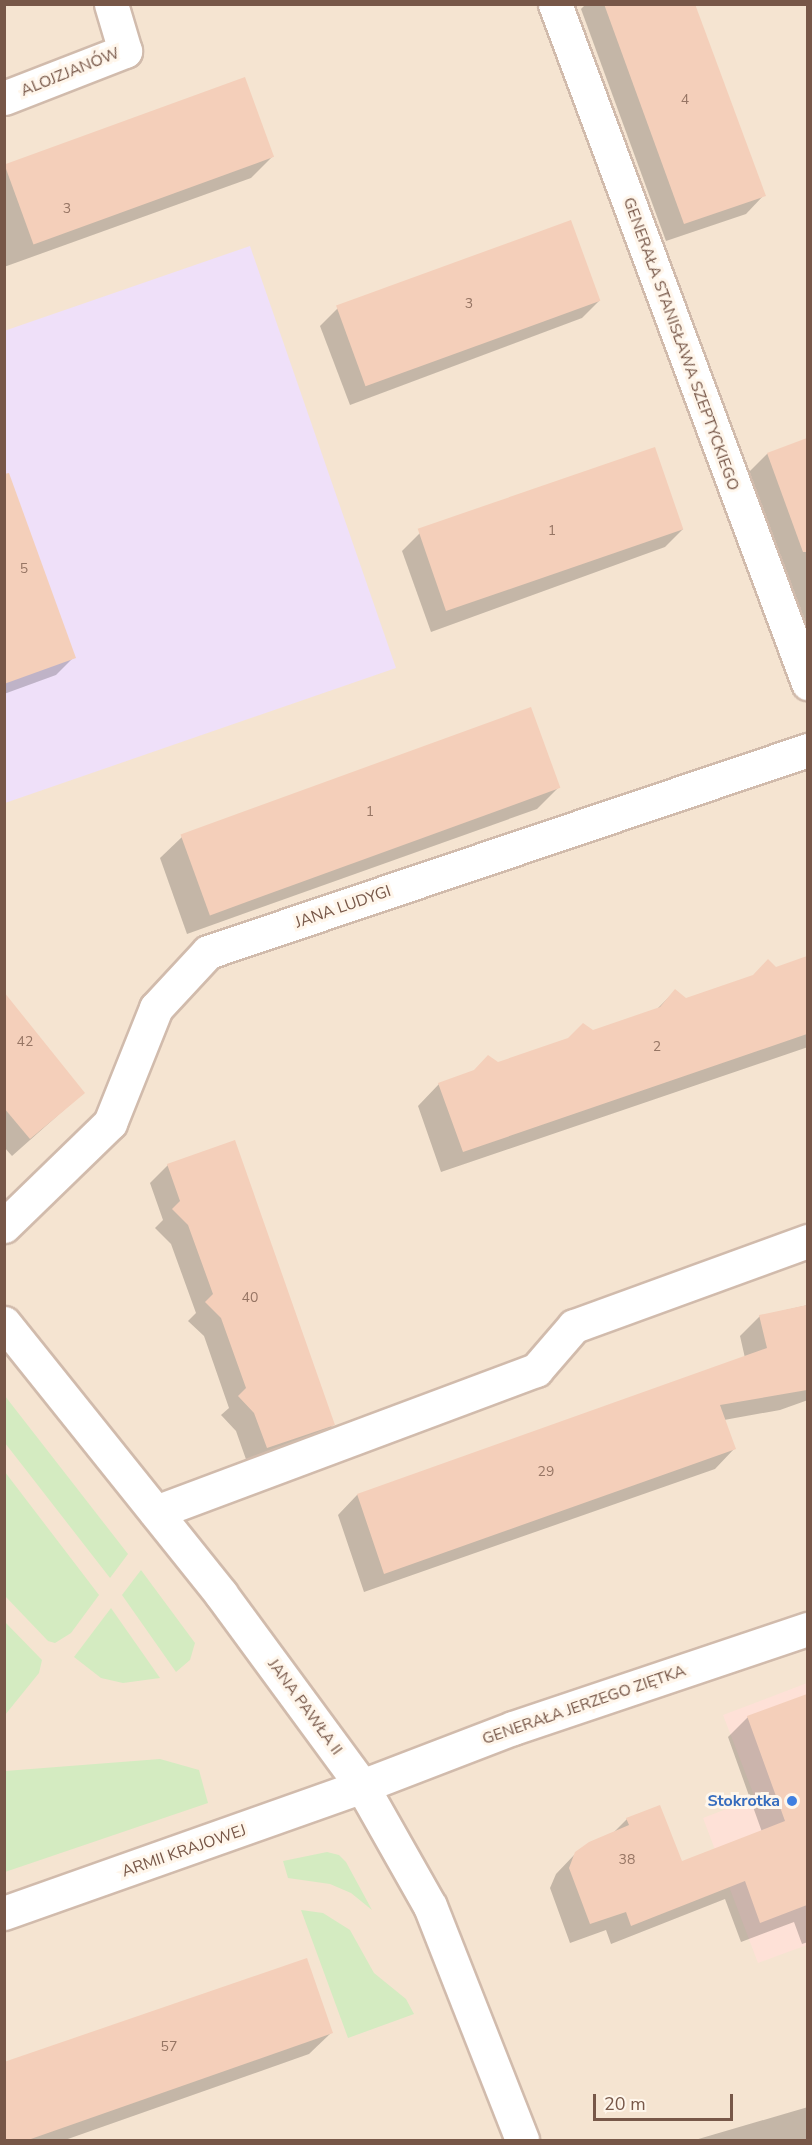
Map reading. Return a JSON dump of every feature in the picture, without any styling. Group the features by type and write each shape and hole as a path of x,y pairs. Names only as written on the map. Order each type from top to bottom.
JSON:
{"street":[{"name":"ALOJZJANÓW","path":"4,98 125,51 111,4"},
{"name":"GENERAŁA STANISŁAWA SZEPTYCKIEGO","path":"555,4 807,683"},
{"name":"JANA LUDYGI","path":"4,1226 110,1123 156,1008 208,952 807,750"},
{"path":"156,1512 536,1370 574,1326 807,1241"},
{"name":"JANA PAWŁA II","path":"4,1323 286,1678 362,1786 430,1906 522,2140"},
{"name":"GENERAŁA JERZEGO ZIĘTKA","path":"362,1786 513,1728 807,1629"},
{"name":"ARMII KRAJOWEJ","path":"4,1913 362,1786"}],"shaded area":[{"path":"5,5 807,5 807,2140 5,2140"},
{"path":"250,246 396,668 5,803 4,331"},
{"path":"807,1683 807,1945 758,1963 703,1818 755,1798 723,1715"}],"green space":[{"path":"5,1396 128,1554 110,1578 5,1443"},
{"path":"5,1472 99,1595 71,1633 55,1643 48,1641 5,1596"},
{"path":"141,1570 195,1643 190,1660 176,1672 122,1595"},
{"path":"111,1608 160,1678 123,1683 101,1678 74,1657"},
{"path":"5,1622 42,1660 39,1673 5,1715"},
{"path":"160,1759 199,1770 208,1803 5,1872 5,1771"},
{"path":"327,1852 339,1855 346,1862 372,1910 351,1893 330,1884 288,1878 283,1861"},
{"path":"301,1910 323,1913 350,1930 374,1973 406,1999 414,2014 348,2038"}],"building":[{"path":"604,4 695,4 766,196 684,224"},
{"path":"245,77 274,157 34,244 4,165"},
{"path":"571,220 600,301 365,386 336,306"},
{"path":"807,438 807,552 803,552 767,453"},
{"path":"655,447 683,529 446,611 418,529"},
{"path":"9,473 76,658 4,684 4,474"},
{"path":"531,707 560,788 210,915 180,835"},
{"path":"807,956 807,1034 463,1152 438,1083 474,1070 488,1055 498,1062 568,1038 583,1023 593,1030 660,1007 675,989 686,998 753,975 768,959 776,967"},
{"path":"4,992 85,1093 30,1139 4,1108"},
{"path":"235,1140 335,1425 267,1448 254,1413 238,1396 246,1388 221,1318 205,1302 213,1294 188,1225 172,1209 180,1201 167,1164"},
{"path":"807,1305 807,1390 720,1405 736,1449 384,1574 357,1494 767,1348 759,1315"},
{"path":"807,1694 807,1905 760,1923 745,1881 631,1926 626,1912 590,1924 569,1868 575,1852 589,1842 629,1825 626,1818 660,1805 682,1861 785,1821 747,1716"},
{"path":"307,1958 333,2033 28,2140 4,2140 4,2062"}],"place":[{"name":"Stokrotka","path":"792,1801"}]}
